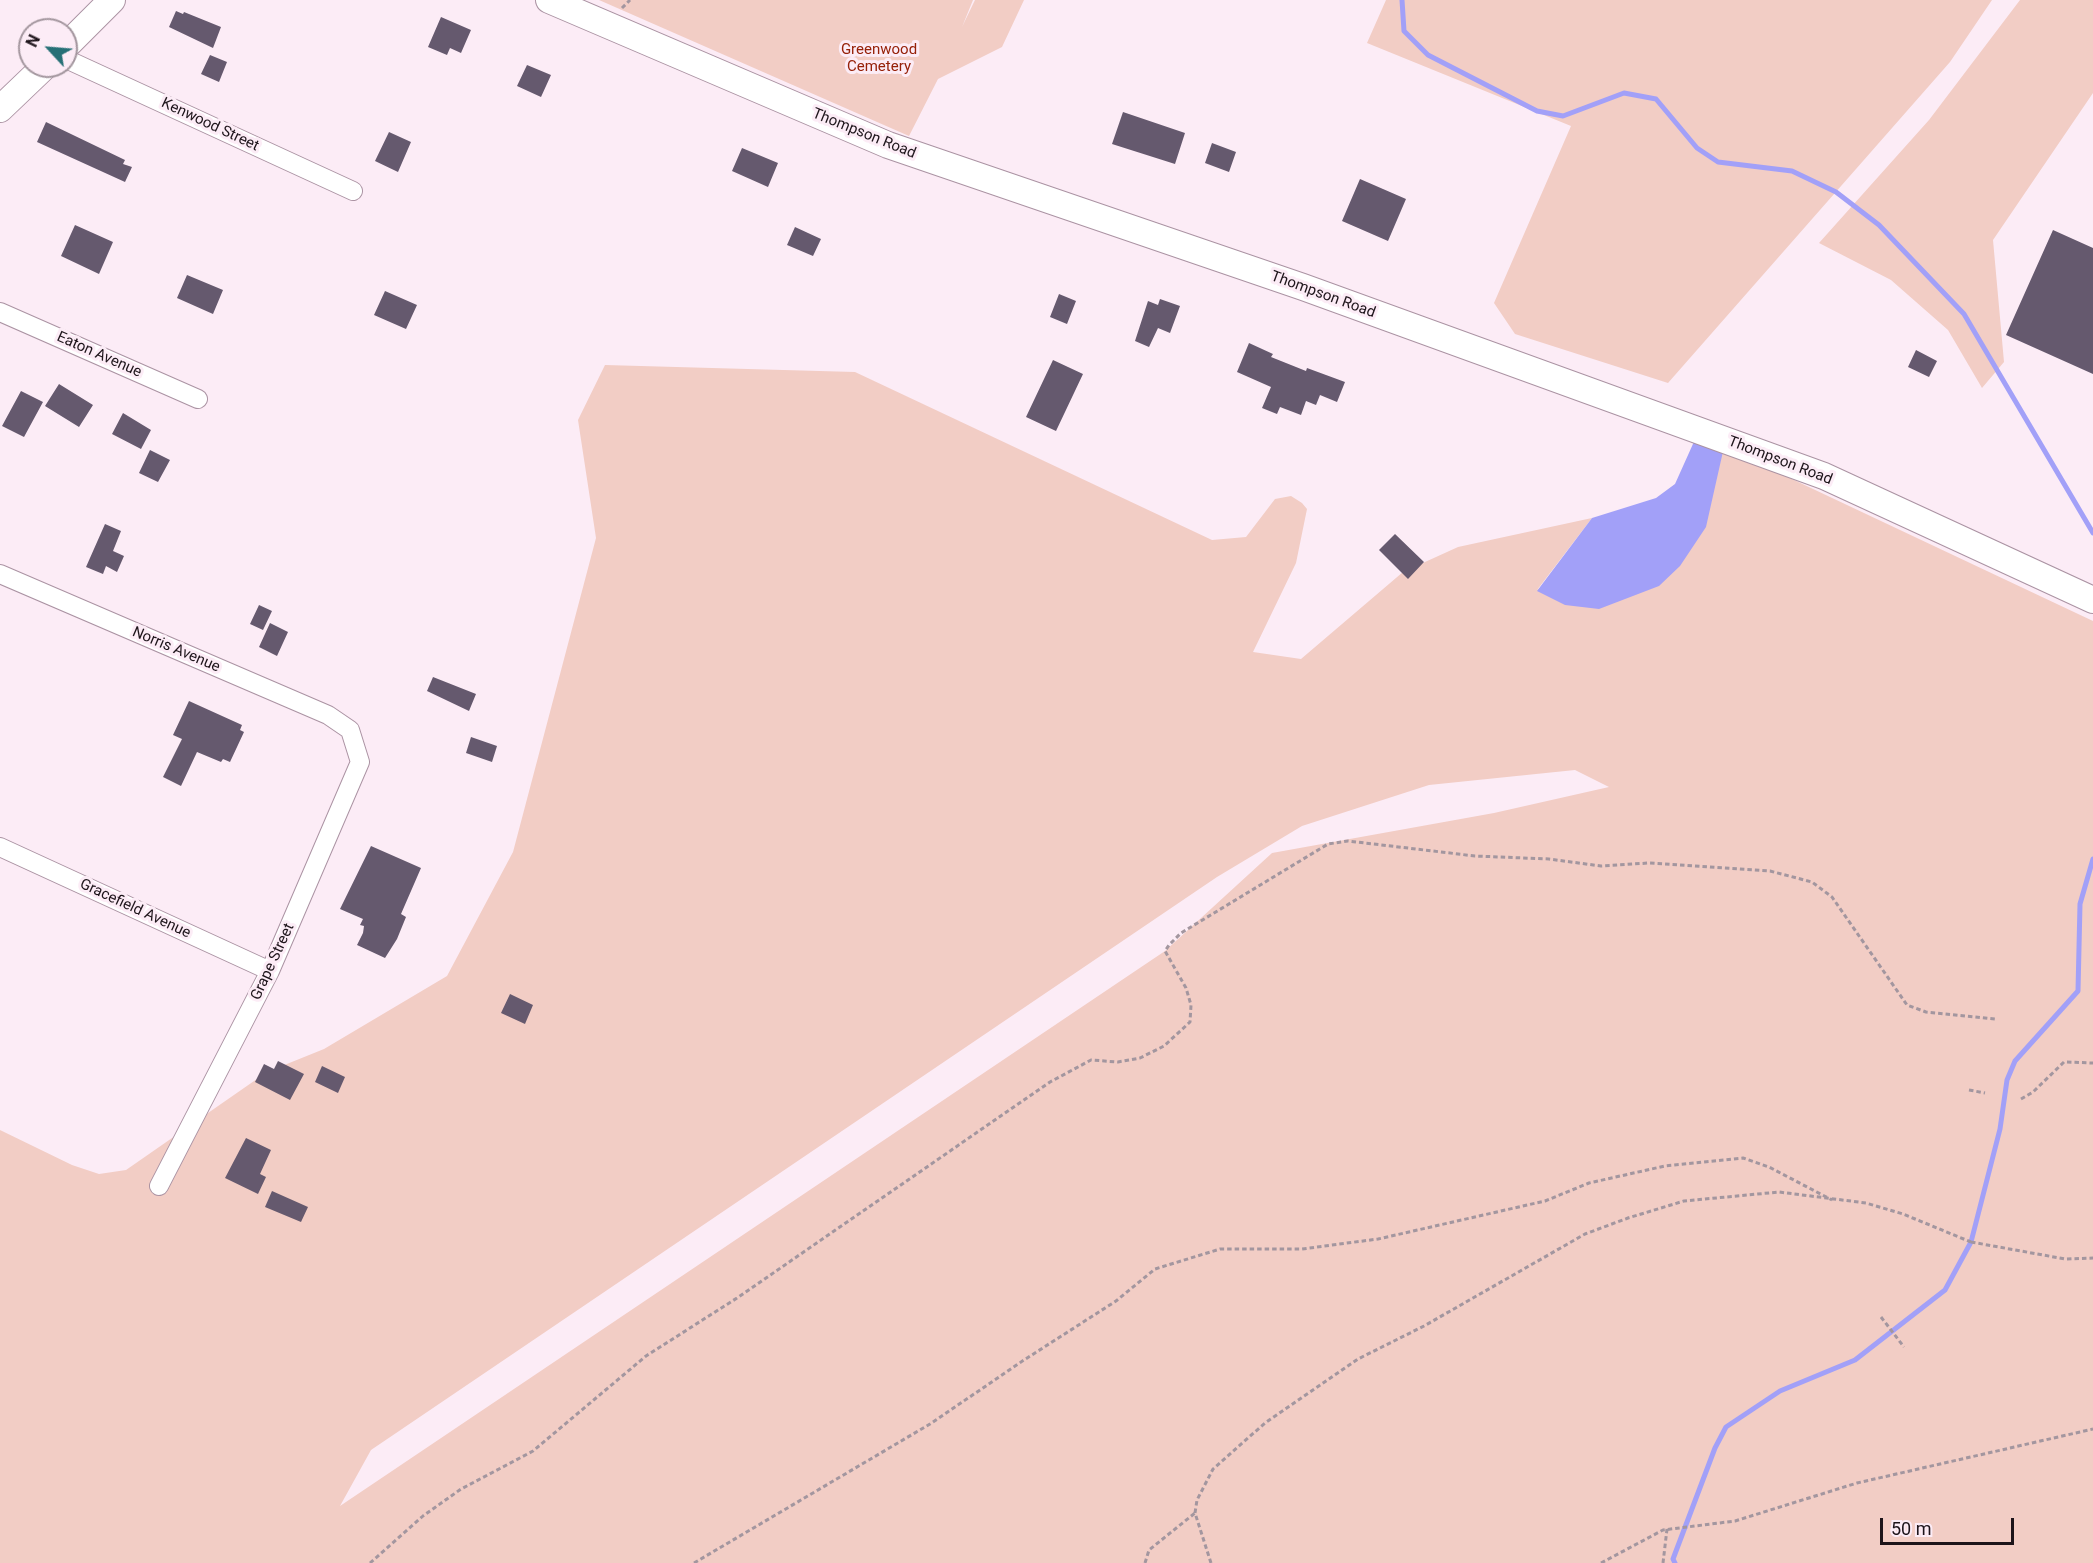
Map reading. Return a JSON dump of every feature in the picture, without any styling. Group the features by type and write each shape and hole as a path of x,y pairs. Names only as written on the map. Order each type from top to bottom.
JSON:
{"main road":[{"path":"78,33 111,0"},
{"name":"Thompson Road","path":"549,0 888,145 1303,287 1824,476 2093,600"},
{"path":"0,109 32,78"}],"street":[{"name":"Kenwood Street","path":"78,65 353,191"},
{"name":"Eaton Avenue","path":"0,312 198,399"},
{"name":"Norris Avenue","path":"0,574 328,715 350,730"},
{"name":"Grape Street","path":"159,1186 270,971 360,762 350,730"},
{"name":"Gracefield Avenue","path":"0,847 270,971"}],"path":[{"path":"370,1563 423,1516 461,1489 533,1451 645,1356 736,1298 1050,1082 1091,1060 1118,1062 1140,1058 1164,1046 1190,1022 1191,1005 1186,988 1166,951 1169,945 1181,933 1328,844 1348,842 1381,844 1475,856 1549,859 1600,867 1649,863 1770,871 1812,882 1832,897 1907,1005 1926,1012 1995,1019"},
{"path":"2021,1099 2033,1092 2064,1062 2093,1063"},
{"path":"1969,1090 1985,1093"},
{"path":"694,1563 930,1424 1116,1301 1155,1269 1220,1249 1302,1249 1378,1239 1545,1201 1589,1183 1633,1173 1665,1166 1743,1158 1769,1167 1832,1200"},
{"path":"1145,1563 1149,1550 1195,1513 1204,1484 1213,1469 1265,1423 1358,1359 1424,1326 1585,1234 1684,1201 1779,1192 1866,1203 1903,1214 1971,1242"},
{"path":"1958,1240 2065,1259 2093,1258"},
{"path":"1881,1317 1904,1347"},
{"path":"1601,1563 1667,1529 1735,1521 1857,1483 2093,1429"},
{"path":"1195,1513 1211,1563"},
{"path":"1663,1563 1667,1529"}],"green space":[{"name":"Greenwood Cemetery","path":"599,0 973,0 962,27 975,0 1024,0 1002,47 938,79 909,136"},
{"path":"1386,0 1992,0 1950,62 1668,383 1515,334 1494,303 1571,126 1367,43"},
{"path":"2020,0 2093,0 2093,93 1993,240 2004,362 1982,388 1948,330 1891,280 1819,243 1929,120"},
{"path":"605,365 855,372 1212,540 1246,537 1275,499 1291,496 1307,509 1296,563 1253,652 1301,659 1403,572 1458,547 1592,518 1537,590 1724,447 2093,621 2093,1563 0,1563 0,1130 72,1165 99,1174 126,1170 267,1072 324,1049 447,976 513,852 596,538 578,420","holes":["1575,770 1609,787 1494,813 1272,853 1165,951 340,1506 371,1450 1217,877 1302,826 1429,785"]}],"shaded area":[{"path":"1697,435 1724,447 1706,527 1680,566 1659,586 1599,609 1565,605 1537,591 1592,518 1656,498 1675,484"}],"building":[{"path":"176,11 221,27 213,48 169,27"},
{"path":"441,17 471,30 461,53 450,48 447,55 428,47"},
{"path":"210,55 227,62 219,82 201,74"},
{"path":"527,65 551,75 541,97 517,86"},
{"path":"1123,112 1185,133 1175,164 1112,144"},
{"path":"46,122 125,160 123,164 132,167 125,182 37,142"},
{"path":"389,132 411,142 398,172 375,161"},
{"path":"1212,143 1236,152 1229,172 1205,163"},
{"path":"742,148 778,163 768,187 732,171"},
{"path":"1360,179 1406,199 1388,241 1342,221"},
{"path":"75,225 113,242 99,274 61,256"},
{"path":"795,227 821,239 813,256 787,245"},
{"path":"2053,230 2093,248 2093,374 2006,335"},
{"path":"187,275 223,290 213,314 177,298"},
{"path":"385,291 417,305 406,329 374,315"},
{"path":"1059,294 1076,301 1067,324 1050,317"},
{"path":"1160,299 1180,306 1170,333 1158,328 1149,347 1135,341 1148,301 1158,305"},
{"path":"1249,343 1273,354 1271,357 1306,371 1307,368 1345,382 1337,402 1320,395 1316,405 1306,401 1301,415 1280,407 1277,414 1262,408 1271,387 1237,372"},
{"path":"1916,350 1937,361 1929,377 1908,367"},
{"path":"1053,360 1083,374 1056,431 1026,417"},
{"path":"59,384 93,405 79,427 45,406"},
{"path":"21,391 43,402 24,437 2,426"},
{"path":"123,413 151,430 141,449 112,434"},
{"path":"150,450 170,460 158,482 139,473"},
{"path":"105,524 121,531 113,551 124,556 117,572 106,566 103,574 86,567"},
{"path":"1395,534 1424,562 1408,579 1379,550"},
{"path":"259,605 272,611 263,630 250,624"},
{"path":"270,623 288,632 277,656 259,647"},
{"path":"433,677 476,694 469,711 427,691"},
{"path":"189,701 242,725 240,730 244,732 230,762 223,759 221,762 197,752 181,786 163,777 182,739 173,735"},
{"path":"471,737 497,746 492,762 466,753"},
{"path":"371,846 421,868 401,914 406,917 397,939 385,958 357,945 363,933 364,926 360,925 363,919 340,909"},
{"path":"510,994 533,1005 525,1024 501,1013"},
{"path":"278,1061 304,1074 290,1100 255,1082 264,1064 274,1069"},
{"path":"322,1066 345,1077 338,1093 315,1082"},
{"path":"246,1138 271,1150 260,1174 266,1177 258,1194 225,1178"},
{"path":"272,1191 308,1207 301,1222 265,1207"}],"waterway":[{"path":"1402,0 1404,31 1428,55 1537,111 1563,116 1624,93 1656,99 1697,148 1718,162 1792,171 1836,192 1879,225 1964,314 2093,533"},
{"path":"1675,1563 1673,1559 1715,1448 1726,1427 1780,1391 1855,1360 1945,1290 1971,1242 2000,1129 2007,1080 2015,1061 2078,991 2080,904 2093,859"}]}
